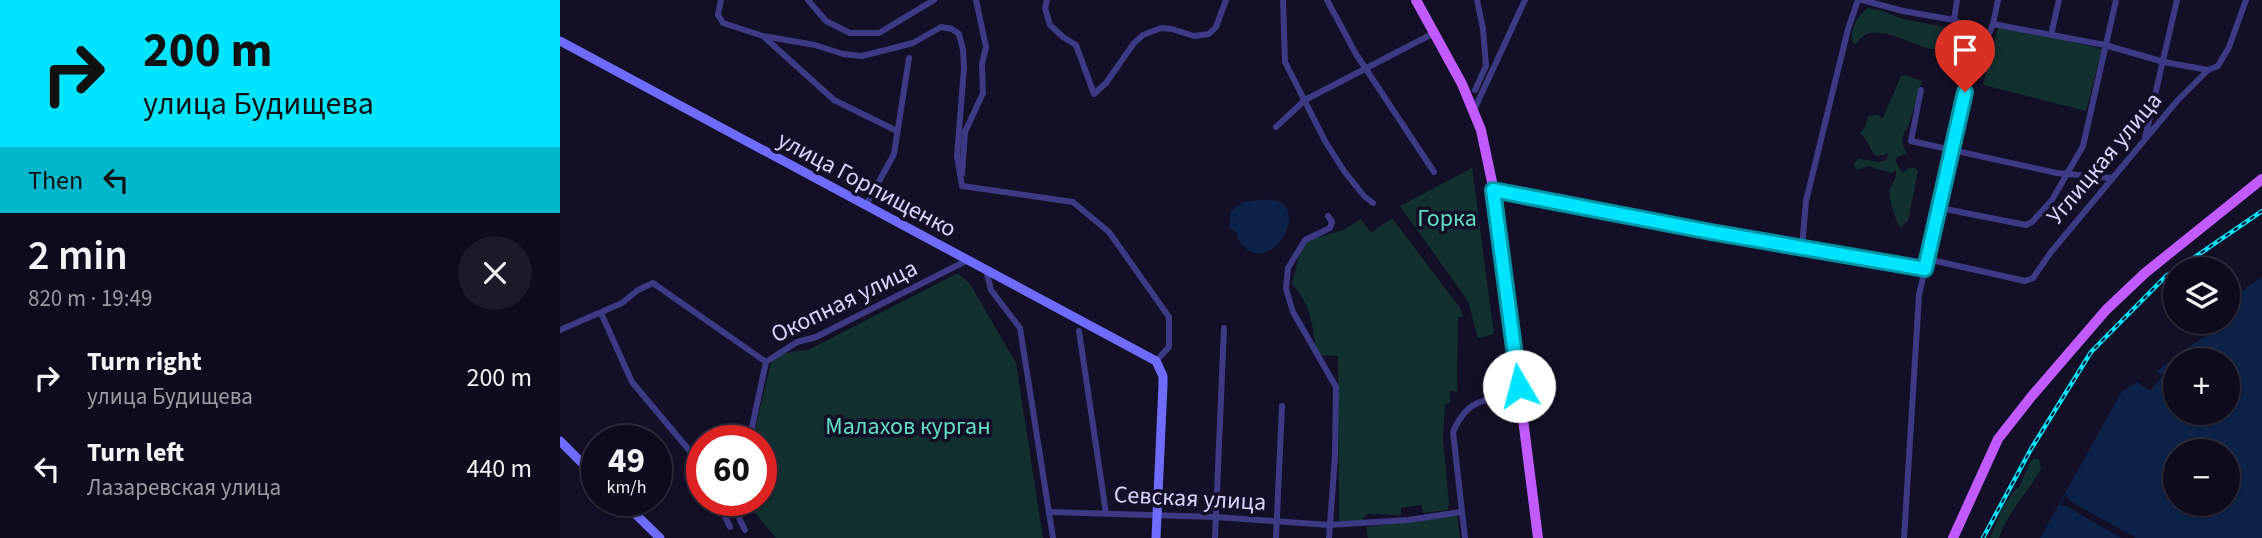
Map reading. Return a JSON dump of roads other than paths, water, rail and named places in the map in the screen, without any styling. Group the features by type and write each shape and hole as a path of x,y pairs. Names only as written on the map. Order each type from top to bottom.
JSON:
{"main road":[{"path":"1416,0 1476,114 1493,190 1538,538"},
{"name":"улица Горпищенко","path":"560,41 1156,361"},
{"path":"1953,538 1998,439 2031,397 2106,310 2145,273 2262,179"},
{"path":"1156,361 1163,376 1156,538"},
{"path":"560,441 581,461"},
{"path":"637,516 660,538"}],"street":[{"path":"808,0 826,21 850,33 879,33 934,0"},
{"path":"962,186 965,132 983,93 982,64 986,47 976,0"},
{"path":"1047,0 1045,8 1050,24 1076,45 1094,94 1106,83 1134,43 1143,35 1161,28 1194,36 1209,34 1216,27 1226,0"},
{"path":"1283,0 1285,62 1331,151 1364,196 1373,203"},
{"path":"1327,0 1356,54 1434,172"},
{"path":"1475,90 1486,66 1477,0"},
{"path":"1476,114 1525,0"},
{"path":"1802,247 1806,201 1848,29 1860,0 1954,20 1987,38"},
{"path":"1954,20 1957,0"},
{"path":"1904,538 1916,320 1950,151 1965,92 1993,24 1998,0"},
{"path":"2051,35 2059,0"},
{"path":"1940,208 2022,225 2029,224 2052,200 2084,146 2116,0"},
{"path":"2145,141 2177,0"},
{"name":"Углицкая улица","path":"1927,259 2025,281 2032,278 2177,101 2207,70 2218,66 2229,47 2246,0"},
{"path":"720,3 718,15 723,23 763,36 815,45 843,54 862,56 913,43 940,27 952,29 959,34 964,68 957,156 962,186"},
{"path":"1993,24 2105,45 2207,70"},
{"path":"1276,127 1306,100 1434,33"},
{"path":"763,36 834,100 897,131"},
{"path":"866,205 894,154 909,58"},
{"path":"1921,90 1912,141 2057,173 2112,178"},
{"path":"962,186 1073,202 1109,232 1170,317 1169,347 1156,361"},
{"path":"1493,190 1925,269"},
{"path":"1328,216 1332,222 1331,228 1305,240 1296,253 1288,268 1286,289 1293,312 1336,387 1335,456 1329,538"},
{"name":"Окопная улица","path":"560,330 622,303 638,290 653,283 766,362 797,342 816,337 968,260"},
{"path":"985,269 992,290 1020,328 1053,538"},
{"path":"601,313 632,382 686,445"},
{"path":"1215,538 1224,328"},
{"path":"1079,331 1106,513"},
{"path":"752,425 766,362"},
{"path":"1465,538 1453,432 1468,408 1490,398 1521,401"},
{"path":"1276,538 1282,406"},
{"name":"Севская улица","path":"1049,512 1216,517 1329,525 1408,520 1461,512"},
{"path":"725,516 730,527"},
{"path":"738,516 745,530"}],"water":[{"path":"1278,201 1286,207 1289,217 1287,228 1275,247 1255,253 1244,247 1237,233 1229,228 1231,211 1243,202"},
{"path":"2262,277 2262,538 2040,538 2122,391 2137,382 2150,391 2163,376 2163,425 2240,425 2240,348 2188,348 2207,334 2240,334 2240,292"}],"railway":[{"path":"2195,257 2262,211"},
{"path":"1983,538 2031,449 2091,352 2163,279"}],"park label":[{"name":"Горка","path":"1447,218"},
{"name":"Малахов курган","path":"908,426"}]}
